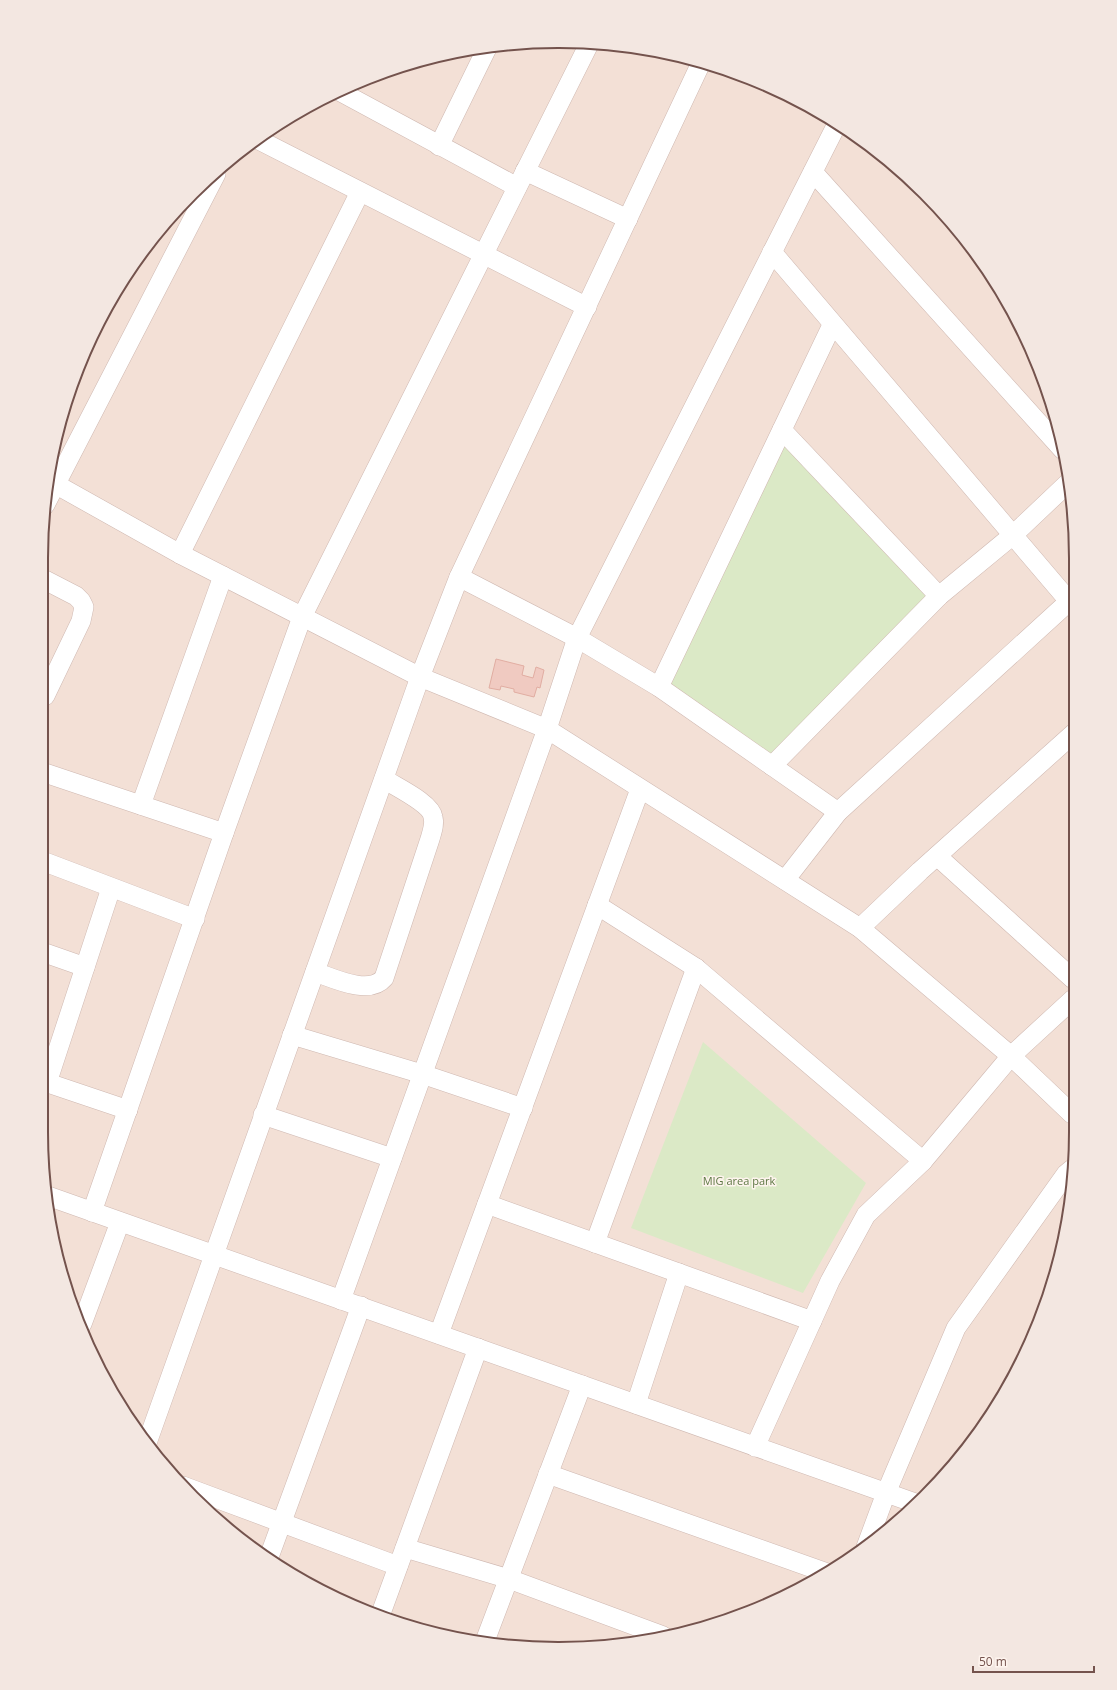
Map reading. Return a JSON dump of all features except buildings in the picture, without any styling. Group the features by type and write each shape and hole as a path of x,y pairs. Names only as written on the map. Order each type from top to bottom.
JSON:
{"street":[{"path":"92,1212 224,834 302,617 587,49"},
{"path":"438,146 484,53"},
{"path":"149,1437 420,677 459,577 699,67"},
{"path":"346,95 438,146 521,179 628,218"},
{"path":"341,1300 547,729 577,638 834,129"},
{"path":"263,142 587,306"},
{"path":"813,172 1056,443"},
{"path":"55,477 209,188"},
{"path":"180,554 360,192"},
{"path":"772,252 1013,535 1069,595"},
{"path":"660,687 832,324"},
{"path":"782,430 939,596"},
{"path":"54,483 180,554 420,677 547,729 860,928 1011,1056 1069,1111"},
{"path":"772,766 939,596 1013,535 1064,487"},
{"path":"141,805 223,576"},
{"path":"459,577 577,638 660,687 838,812"},
{"path":"48,581 76,596 84,607 81,622 48,692"},
{"path":"785,880 838,812 1069,601"},
{"path":"860,928 1069,738"},
{"path":"48,774 224,834"},
{"path":"315,972 363,987 380,984 384,978 430,839 434,818 432,812 426,805 384,779"},
{"path":"439,1334 640,789"},
{"path":"938,856 1069,975"},
{"path":"48,863 195,919"},
{"path":"48,1076 111,888"},
{"path":"597,905 696,968 923,1161"},
{"path":"48,954 85,967"},
{"path":"595,1243 696,968"},
{"path":"755,1447 830,1281 866,1215 923,1161 1011,1056 1069,1002"},
{"path":"292,1035 422,1074 522,1108"},
{"path":"48,1083 128,1110"},
{"path":"263,1115 392,1158"},
{"path":"870,1536 886,1493 956,1328 1067,1173"},
{"path":"52,1197 910,1501"},
{"path":"487,1204 812,1321"},
{"path":"83,1316 120,1222"},
{"path":"636,1404 679,1273"},
{"path":"271,1553 361,1306"},
{"path":"382,1610 478,1348"},
{"path":"487,1637 582,1385"},
{"path":"548,1474 820,1570"},
{"path":"197,1491 398,1566"},
{"path":"405,1548 509,1579 654,1633"}],"shaded area":[{"path":"558,48 592,49 625,52 691,65 754,87 784,101 814,116 869,153 895,175 942,222 964,248 1001,303 1030,363 1052,426 1065,492 1068,525 1069,1132 1065,1198 1052,1264 1030,1327 1001,1387 964,1442 919,1492 869,1537 814,1574 754,1603 723,1615 691,1625 658,1632 625,1638 592,1641 558,1642 492,1638 426,1625 363,1603 303,1574 275,1556 248,1537 222,1515 175,1468 153,1442 116,1387 87,1327 75,1296 65,1264 58,1231 52,1198 49,1165 48,558 52,492 65,426 87,363 116,303 153,248 175,222 222,175 248,153 303,116 363,87 394,75 426,65 492,52"}],"green space":[{"path":"782,430 939,596 772,766 659,687"},
{"name":"MIG area park","path":"703,1042 866,1183 803,1293 631,1228"}]}
